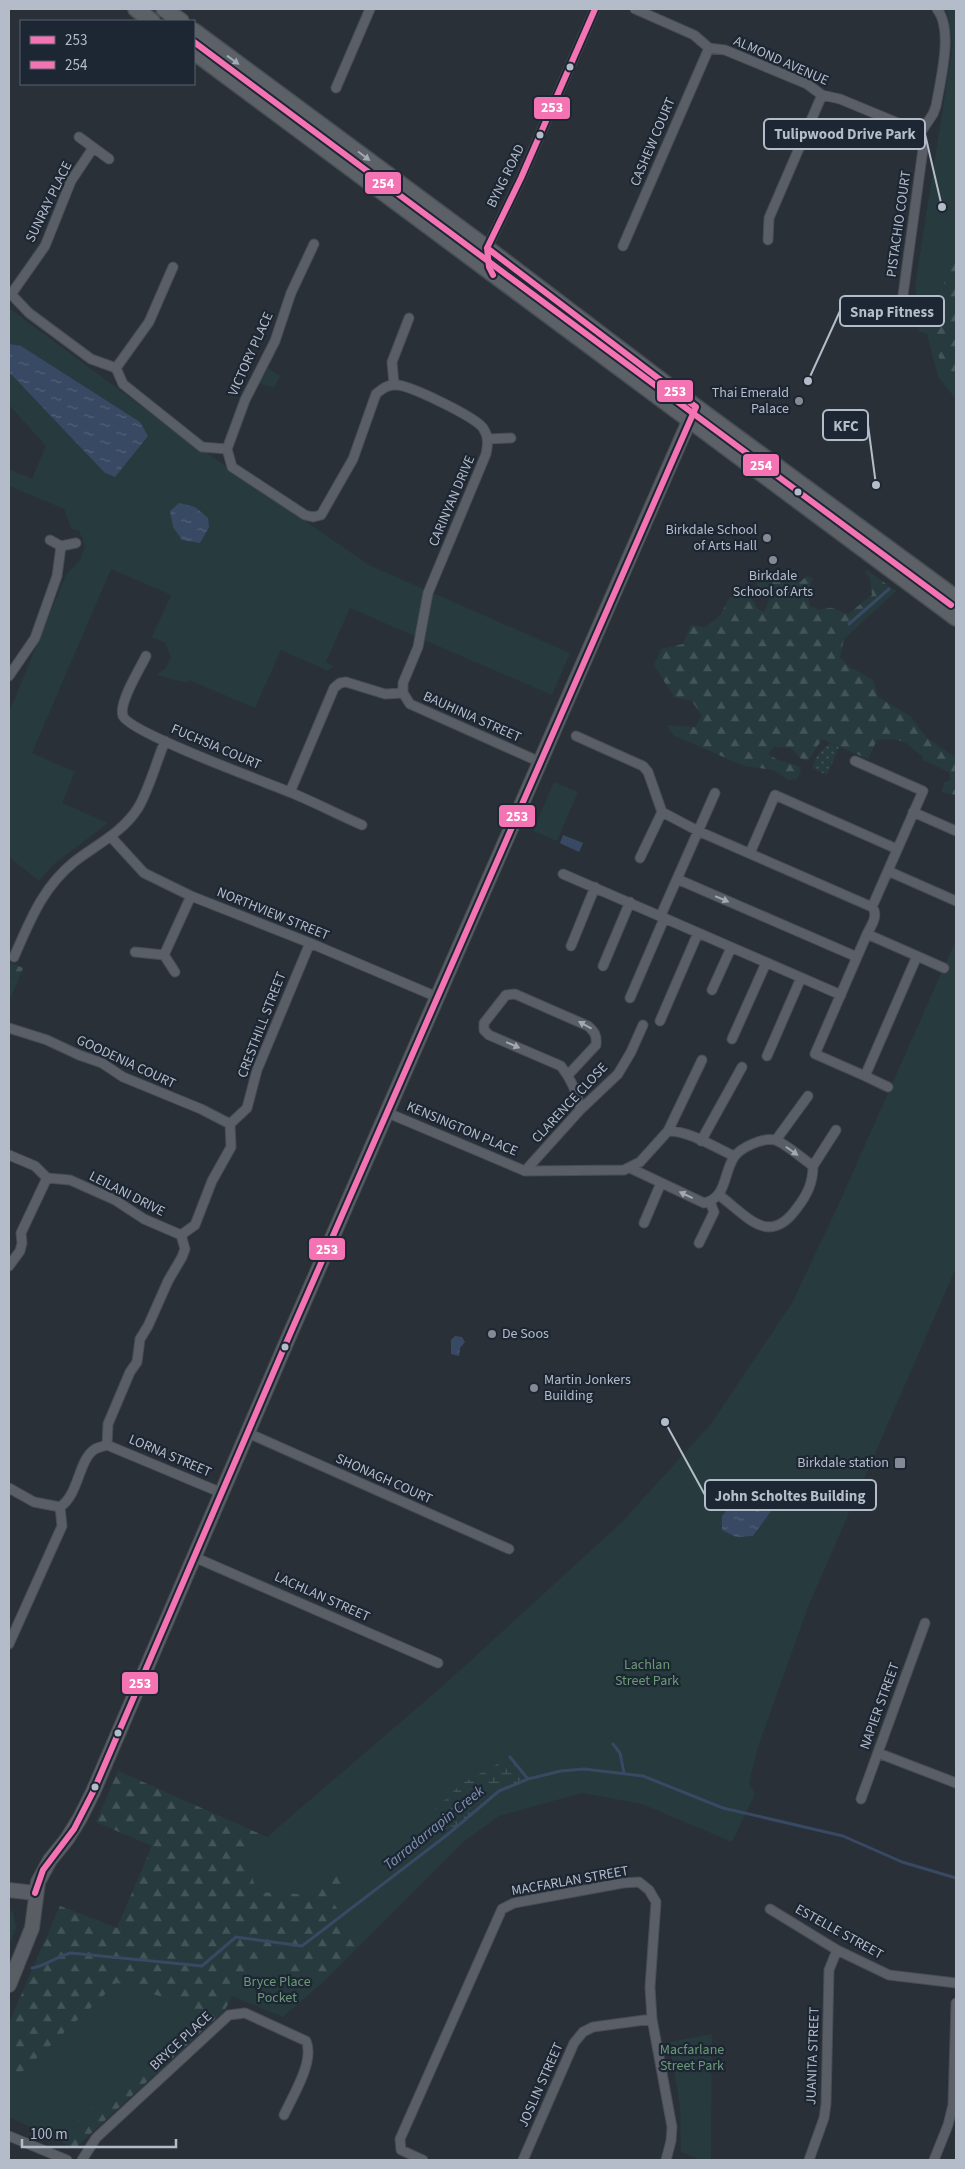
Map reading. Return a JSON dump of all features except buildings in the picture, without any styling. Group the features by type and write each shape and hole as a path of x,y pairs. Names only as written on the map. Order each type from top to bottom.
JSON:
{"main road":[{"path":"136,9 151,20"},
{"path":"164,9 180,20"},
{"path":"195,32 487,248 693,413 956,618"},
{"path":"195,53 492,274 956,598"}],"street":[{"path":"336,88 370,9"},
{"name":"BYNG ROAD","path":"487,248 522,178 595,9"},
{"name":"ALMOND AVENUE","path":"635,9 694,35 709,48 725,50 807,84 822,95 840,98 910,128 919,135"},
{"path":"919,135 936,106 946,44 944,24 937,9"},
{"name":"CASHEW COURT","path":"623,246 709,48"},
{"path":"768,240 769,218 822,95"},
{"name":"PISTACHIO COURT","path":"900,317 923,149 919,135"},
{"path":"79,137 109,158"},
{"name":"SUNRAY PLACE","path":"10,293 45,246 71,181 94,148"},
{"name":"VICTORY PLACE","path":"227,449 245,400 275,341 291,293 314,244"},
{"path":"487,248 492,274"},
{"path":"116,368 149,322 173,267"},
{"path":"10,293 29,313 91,359 116,368 124,384 202,446 227,449 232,467 305,515 313,517 321,515 353,459 376,394 394,384 407,386 449,406 482,426 488,440 511,438"},
{"path":"394,384 392,362 409,318"},
{"path":"9,1985 32,1928 35,1893 43,1870 74,1829 93,1792 437,997 693,413"},
{"name":"CARINYAN DRIVE","path":"403,693 403,683 418,647 428,592 486,454 488,440"},
{"path":"50,540 61,546 76,543"},
{"path":"9,676 35,638 57,576 61,546"},
{"name":"FUCHSIA COURT","path":"146,656 124,702 122,714 125,719 137,728 165,741 290,792 362,826"},
{"name":"BAUHINIA STREET","path":"290,792 334,688 340,683 346,682 385,694 403,693 410,704 540,762"},
{"path":"576,736 643,766 648,772 662,812 698,831 872,907 875,910 876,916 815,1054 888,1087"},
{"path":"14,957 35,909 50,885 74,862 111,837 138,808 165,741"},
{"path":"855,761 923,791 872,907"},
{"path":"630,998 677,879 715,793"},
{"path":"750,853 775,795 898,849"},
{"path":"640,858 662,812"},
{"path":"914,812 956,831"},
{"name":"NORTHVIEW STREET","path":"111,837 144,873 191,896 310,943 437,997"},
{"path":"888,871 956,901"},
{"path":"563,874 841,995"},
{"path":"677,879 857,957"},
{"path":"571,946 595,888"},
{"path":"164,955 191,896"},
{"path":"603,966 630,902"},
{"path":"660,1021 698,933"},
{"path":"867,934 944,968"},
{"name":"CRESTHILL STREET","path":"230,1124 247,1108 257,1070 310,943"},
{"path":"712,990 731,948"},
{"path":"136,952 164,955 176,972"},
{"path":"865,1076 917,956"},
{"path":"732,1039 766,963"},
{"path":"767,1056 801,978"},
{"path":"568,1075 596,1045 597,1038 593,1030 588,1026 515,994 506,994 484,1023 484,1030 489,1035 562,1066 579,1100 580,1110"},
{"name":"CLARENCE CLOSE","path":"525,1171 580,1110 618,1074 631,1052 643,1025"},
{"name":"GOODENIA COURT","path":"9,1028 47,1040 79,1056 102,1063 123,1077 230,1124"},
{"path":"525,1171 624,1170 640,1162 668,1131 702,1060"},
{"path":"701,1141 742,1067"},
{"path":"776,1140 808,1096"},
{"name":"KENSINGTON PLACE","path":"388,1113 525,1171"},
{"path":"60,1507 70,1498 86,1461 95,1449 107,1445 108,1424 130,1372 137,1362 140,1339 185,1249 181,1235 195,1225 212,1181 231,1147 230,1124"},
{"path":"719,1195 757,1224 774,1228 783,1224 790,1218 807,1195 813,1177 813,1166 836,1130"},
{"path":"668,1131 675,1131 734,1156"},
{"path":"630,1168 704,1203 710,1202 719,1195 734,1156 755,1142 765,1139 776,1140 813,1166"},
{"path":"9,1155 35,1166 46,1178 21,1233 20,1251 9,1266"},
{"name":"LEILANI DRIVE","path":"46,1178 70,1180 115,1200 144,1219 181,1235"},
{"path":"644,1223 661,1183"},
{"path":"699,1243 714,1212 710,1202"},
{"name":"SHONAGH COURT","path":"248,1433 509,1549"},
{"name":"LORNA STREET","path":"107,1445 222,1492"},
{"path":"9,1488 34,1502 60,1507"},
{"path":"9,1644 13,1622 62,1526 60,1507"},
{"name":"LACHLAN STREET","path":"194,1557 438,1663"},
{"name":"NAPIER STREET","path":"861,1799 925,1623"},
{"path":"878,1753 956,1783"},
{"name":"MACFARLAN STREET","path":"423,2160 401,2150 400,2139 502,1909 514,1903 623,1883 639,1882 649,1890 656,1902 650,1987 652,2019 672,2127 672,2141 666,2160"},
{"path":"9,1890 35,1893"},
{"name":"ESTELLE STREET","path":"770,1909 837,1950 889,1975 956,1983"},
{"name":"JUANITA STREET","path":"809,2160 824,2118 829,1970 837,1950"},
{"path":"934,2160 948,2125 953,2105 956,2003"},
{"name":"BRYCE PLACE","path":"82,2160 96,2138 229,2015 245,2013 306,2041 310,2050 308,2061 284,2115"},
{"name":"JOSLIN STREET","path":"522,2160 574,2043 583,2032 593,2027 652,2019"},
{"path":"9,2136 66,2160"}],"green space":[{"path":"947,9 956,9 956,399 938,377 927,334 918,331 919,320 915,286 953,44"},
{"path":"956,252 956,390 945,373 938,356 935,322 943,287"},
{"path":"9,308 172,429 369,565 570,653 552,695 350,608 326,662 333,666 328,671 281,650 255,708 189,680 187,683 156,675 166,668 171,657 165,643 152,637 171,595 111,569 32,753 75,772 62,803 108,823 54,864 39,881 9,857 9,712 66,575 80,560 85,546 79,531 71,528 64,509 9,486 9,469 32,479 46,446 9,405"},
{"path":"268,368 280,376 274,388 260,383"},
{"path":"867,570 896,591 844,639 840,658 850,667 873,680 878,697 910,716 927,738 956,758 956,795 941,792 944,784 951,779 949,772 923,760 922,755 899,740 877,740 868,759 822,739 808,761 800,758 791,748 774,747 768,754 776,759 800,767 801,772 797,779 788,780 773,770 744,766 673,735 667,725 695,727 702,716 692,701 674,697 654,665 661,649 683,644 691,625 705,627 721,614 729,598 740,592 746,590 758,609 764,612 770,598 757,585 756,577 800,582 807,576 813,578 807,593 810,606 819,610 832,608 848,614 872,595 870,578 865,572"},
{"path":"830,743 839,747 827,775 812,768 818,754"},
{"path":"554,782 578,792 557,841 533,831"},
{"name":"Lachlan Street Park","path":"956,940 956,1268 808,1607 758,1747 749,1783 755,1794 732,1842 642,1804 582,1793 499,1816 462,1843 321,1984 283,2017 232,1996 225,2010 75,2148 9,2117 9,2023 60,1906 117,1928 152,1846 96,1822 118,1771 267,1837 445,1684 621,1523 711,1424 792,1303 837,1208"},
{"path":"9,962 23,968 10,999 9,999"},
{"path":"510,1757 528,1779 499,1791 447,1835 430,1814 461,1784"},
{"path":"118,1771 267,1837 247,1854 256,1892 298,1894 336,1871 348,1882 334,1904 361,1944 321,1984 269,1962 232,1995 225,2010 75,2148 64,2143 74,2125 194,2017 172,2000 117,1983 9,2084 9,2023 60,1906 117,1928 152,1846 96,1822"},
{"path":"9,1910 13,1912 16,1928 9,1945"},
{"name":"Macfarlane Street Park","path":"712,2034 711,2160 701,2160 681,2152 680,2105 669,2042"}],"water":[{"path":"9,344 21,346 140,422 148,436 115,477 105,473 9,372"},
{"path":"179,503 195,507 208,518 209,527 200,543 182,540 173,527 170,511"},
{"path":"563,835 583,843 579,852 560,843"},
{"path":"455,1336 462,1337 465,1342 460,1348 459,1356 451,1354 451,1340"},
{"path":"755,1484 764,1489 774,1507 753,1536 736,1537 722,1530 722,1516 744,1491"}],"waterway":[{"path":"849,624 889,589"},
{"path":"613,1744 620,1753 624,1773"},
{"path":"510,1757 528,1779"},
{"name":"Tarradarrapin Creek","path":"32,1968 71,1953 202,1966 236,1937 302,1946 447,1835 499,1791 528,1779 561,1771 584,1769 643,1776 723,1808 843,1836 902,1862 956,1878"}],"transit line":[{"name":"253","path":"493,275 489,267 487,248 521,178 595,9"},
{"name":"254","path":"195,43 951,605"},
{"name":"253","path":"35,1893 43,1870 74,1829 93,1792 290,1334 696,407 487,248"}],"place":[{"name":"Tulipwood Drive Park","path":"942,207"},
{"name":"Snap Fitness","path":"808,381"},
{"name":"Thai Emerald Palace","path":"799,401"},
{"name":"KFC","path":"876,485"},
{"name":"Birkdale School of Arts Hall","path":"767,538"},
{"name":"Birkdale School of Arts","path":"773,560"},
{"name":"De Soos","path":"492,1334"},
{"name":"Martin Jonkers Building","path":"534,1388"},
{"name":"John Scholtes Building","path":"665,1422"},
{"name":"Birkdale station","path":"900,1463"}],"park label":[{"name":"Bryce Place Pocket","path":"277,1990"}]}
